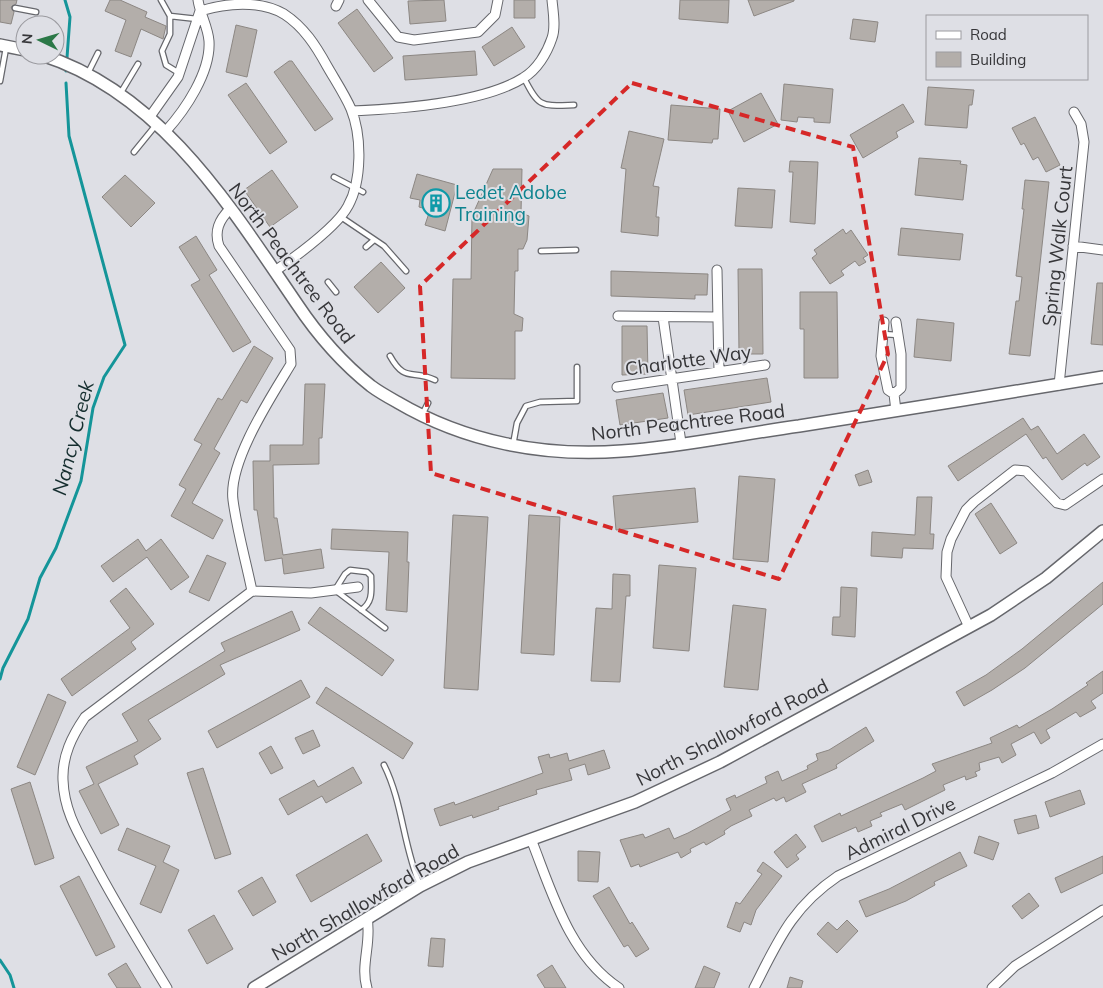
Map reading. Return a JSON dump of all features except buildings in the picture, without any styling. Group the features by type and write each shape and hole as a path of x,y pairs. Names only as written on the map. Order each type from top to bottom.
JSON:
{"street":[{"path":"157,124 180,74 198,15 198,0"},
{"path":"368,0 398,37 414,40 478,32 495,14 498,0"},
{"path":"352,111 467,99 498,90 524,78 539,64 553,36 552,0"},
{"path":"198,15 214,7 244,4 264,6 284,13 303,30 315,46 352,111 359,168 359,190 341,217 275,271"},
{"path":"157,124 186,106 205,64 209,41 198,15"},
{"name":"North Peachtree Road","path":"65,63 87,74 119,95 157,124 195,163 334,351 372,387 422,417 468,435 513,446 562,452 622,451 896,411 1103,377"},
{"name":"Spring Walk Court","path":"1058,385 1084,142 1081,124 1074,112"},
{"path":"230,208 217,227 216,238 219,246 290,350 291,364 239,458 234,476 232,499 252,591"},
{"path":"1073,246 1103,250"},
{"path":"717,270 719,372"},
{"path":"618,316 718,317"},
{"path":"663,317 681,443"},
{"path":"884,322 881,356 888,390 894,394 896,411"},
{"path":"894,394 901,388 896,322"},
{"name":"Charlotte Way","path":"617,387 765,365"},
{"path":"969,627 946,576 947,552 951,539 966,510 1015,470 1026,471 1057,503 1066,505 1103,479"},
{"name":"North Shallowford Road","path":"254,988 420,886 468,862 627,804 676,784 720,762 969,627 1046,578 1103,531"},
{"path":"167,988 110,895 71,821 65,802 62,779 64,759 72,736 85,717 252,591 311,593 358,587"},
{"name":"Admiral Drive","path":"754,988 782,934 798,909 823,886 838,876 1052,773 1103,744"},
{"path":"531,839 567,926 578,947 597,970 619,988"},
{"path":"992,988 1015,966 1103,910"},
{"path":"367,918 369,938 364,978 367,988"}],"lane":[{"path":"161,0 170,16 170,34 162,51 166,64 180,74"},
{"path":"15,8 36,12"},
{"path":"170,16 198,15"},
{"path":"0,81 3,45"},
{"path":"87,74 98,52"},
{"path":"119,95 138,64"},
{"path":"524,78 534,97 545,106 574,105"},
{"path":"134,152 157,124"},
{"path":"334,176 359,190"},
{"path":"341,217 384,246 406,271"},
{"path":"366,247 374,240"},
{"path":"540,251 576,250"},
{"path":"328,282 336,292"},
{"path":"882,334 898,335"},
{"path":"390,356 398,369 406,374 423,374 435,380"},
{"path":"513,446 517,423 526,406 540,402 577,401 577,367"},
{"path":"422,417 428,403"},
{"path":"361,610 368,606 371,600 371,576 367,572 350,570 345,574 335,590 361,610 385,628"},
{"path":"384,765 394,784 410,858 420,886"}],"highlighted area":[{"path":"632,83 853,147 888,354 779,579 431,473 420,286"}],"waterway":[{"name":"Nancy Creek","path":"65,0 70,17 66,71"},
{"name":"Nancy Creek","path":"0,679 3,668 28,619 40,578 56,548 81,481 93,408 104,377 125,345 69,136 66,83"},
{"name":"Nancy Creek","path":"0,960 10,975 14,988"}],"place":[{"name":"Ledet Adobe Training","path":"436,203"}]}
